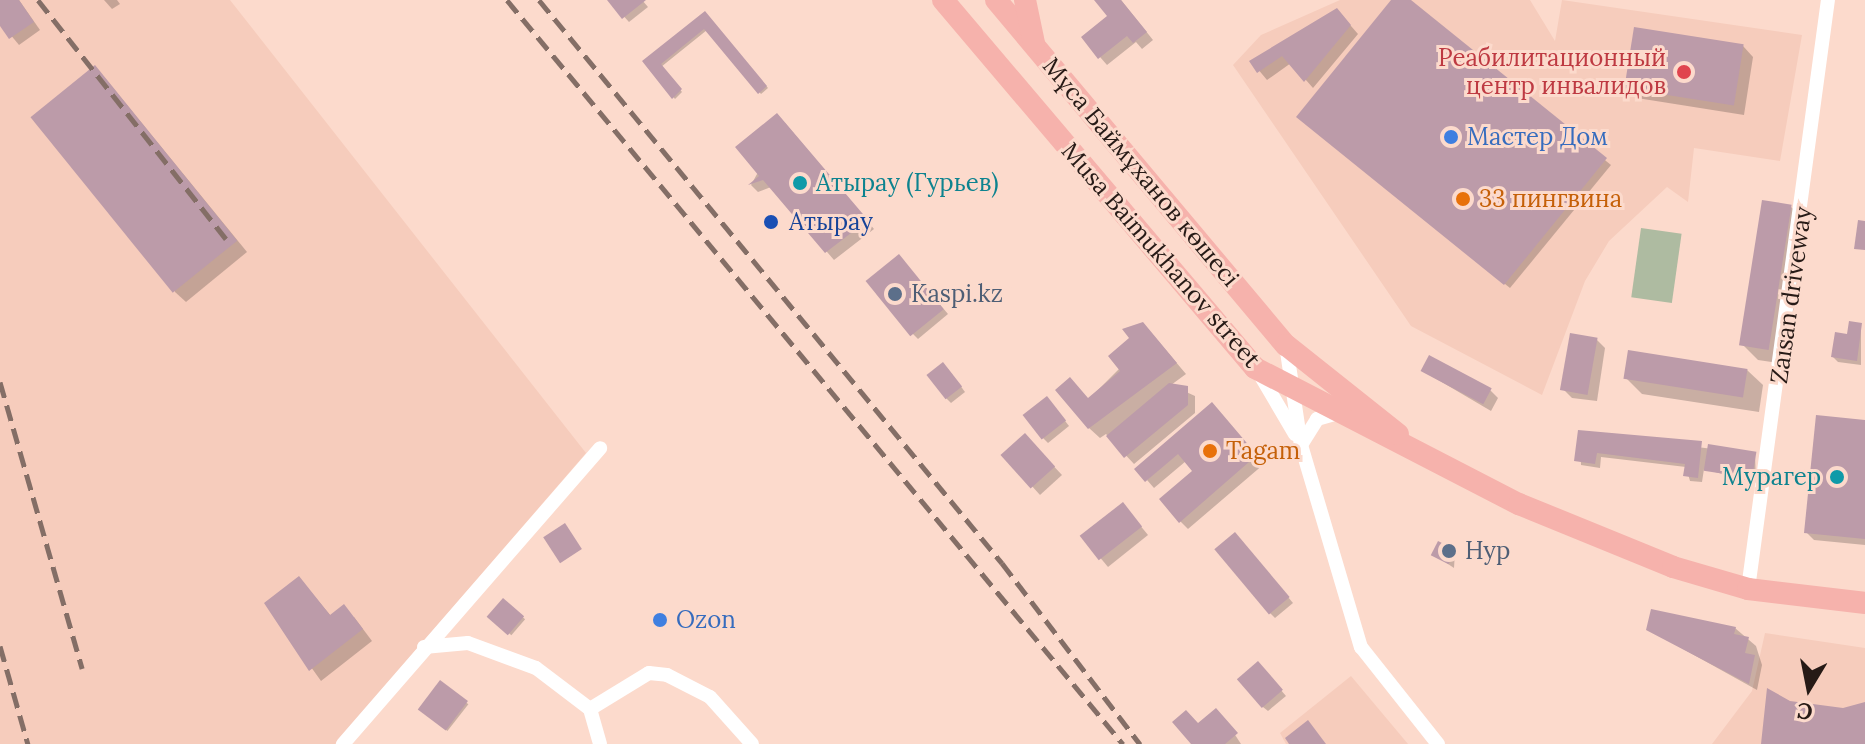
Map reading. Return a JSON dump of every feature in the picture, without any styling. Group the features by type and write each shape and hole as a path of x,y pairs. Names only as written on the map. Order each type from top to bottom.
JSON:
{"main road":[{"name":"Мұса Баймұханов көшесі","path":"996,0 1286,345"},
{"path":"1025,0 1034,44"},
{"name":"Musa Baimukhanov street","path":"950,3 1255,368 1519,504 1673,567 1748,589 1865,603"},
{"name":"Musa Baimukhanov street","path":"1286,345 1424,454"}],"street":[{"name":"Zaısan driveway","path":"1748,589 1828,0"},
{"path":"1286,345 1301,445 1361,647 1438,744"},
{"path":"1255,368 1301,445"},
{"path":"1301,445 1317,419 1338,413"},
{"path":"343,744 424,647 600,448"},
{"path":"424,647 496,650 536,668 590,709 600,744"},
{"path":"590,709 649,673 667,675 710,697 752,744"}],"shaded area":[{"path":"0,0 230,0 586,453 335,744 0,744"},
{"path":"1340,0 1530,0 1555,41 1562,0 1802,35 1780,161 1694,148 1688,202 1667,187 1609,241 1585,281 1542,395 1411,326 1233,65 1261,35"},
{"path":"1765,633 1865,648 1865,744 1712,744 1752,691"},
{"path":"1351,676 1408,744 1286,744 1280,733"}],"green space":[{"path":"1641,228 1682,234 1672,303 1631,297"}],"building":[{"path":"0,0 19,0 34,22 9,39 0,26"},
{"path":"607,0 646,0 622,19"},
{"path":"1094,0 1121,0 1147,32 1133,43 1127,36 1098,59 1081,37 1107,16"},
{"name":"Мастер Дом","path":"1391,0 1411,0 1607,158 1504,285 1296,117"},
{"path":"1337,8 1351,25 1304,82 1282,56 1257,73 1249,61"},
{"path":"705,11 767,86 758,94 704,29 661,64 682,89 672,99 642,61"},
{"name":"Реабилитационный центр инвалидов","path":"1634,27 1744,44 1734,106 1624,88"},
{"path":"95,65 237,241 173,293 30,117"},
{"name":"Атырау (Гурьев)","path":"777,113 868,220 825,253 763,180 748,185 759,176 735,147"},
{"path":"1762,200 1792,205 1769,350 1739,345"},
{"path":"1858,220 1865,221 1865,250 1854,249"},
{"path":"899,254 944,309 910,336 866,281"},
{"path":"1849,321 1862,323 1857,361 1831,357 1835,332 1847,334"},
{"path":"1143,322 1177,363 1088,429 1055,390 1070,377 1088,398 1120,371 1108,356 1129,338 1122,329"},
{"path":"1570,333 1598,338 1588,395 1560,390"},
{"path":"1628,350 1748,369 1743,398 1623,379"},
{"path":"1429,355 1492,388 1483,404 1421,371"},
{"path":"943,362 962,386 946,399 926,375"},
{"path":"1169,383 1188,386 1188,405 1124,458 1106,436"},
{"path":"1047,396 1066,420 1042,440 1023,415"},
{"path":"1212,402 1257,455 1179,523 1159,499 1192,471 1178,454 1145,482 1134,469"},
{"name":"Мурагер","path":"1816,415 1865,420 1865,539 1804,533"},
{"path":"1578,430 1702,441 1698,478 1683,476 1685,464 1597,453 1595,464 1574,461"},
{"path":"1025,433 1055,466 1031,489 1000,455"},
{"path":"1708,444 1756,452 1752,478 1704,471"},
{"path":"1123,502 1142,526 1099,560 1080,536"},
{"path":"565,523 582,549 560,563 543,537"},
{"path":"1235,532 1290,597 1269,614 1214,549"},
{"path":"1438,541 1456,550 1449,564 1431,555"},
{"path":"299,576 330,615 344,604 363,629 309,671 264,603"},
{"path":"503,598 524,616 508,635 487,617"},
{"path":"1651,609 1736,627 1734,634 1749,637 1745,653 1755,655 1749,684 1646,630"},
{"path":"1258,661 1283,690 1262,708 1237,679"},
{"path":"440,680 468,701 446,731 418,710"},
{"path":"1767,688 1790,701 1843,708 1865,702 1865,744 1761,744"},
{"path":"1216,708 1238,733 1225,744 1191,744 1172,722 1186,710 1198,723"},
{"path":"1308,720 1326,744 1289,744 1285,738"}],"railway":[{"path":"38,0 226,239"},
{"path":"507,0 1123,744"},
{"path":"539,0 1002,563 1140,744"},
{"path":"0,382 82,668"},
{"path":"0,646 28,744"}],"place":[{"name":"Реабилитационный центр инвалидов","path":"1684,72"},
{"name":"Мастер Дом","path":"1451,137"},
{"name":"Атырау (Гурьев)","path":"800,183"},
{"name":"33 пингвина","path":"1463,199"},
{"name":"Атырау","path":"771,222"},
{"name":"Kaspi.kz","path":"895,294"},
{"name":"Tagam","path":"1210,451"},
{"name":"Мурагер","path":"1837,477"},
{"name":"Нур","path":"1449,551"},
{"name":"Ozon","path":"660,620"}]}
